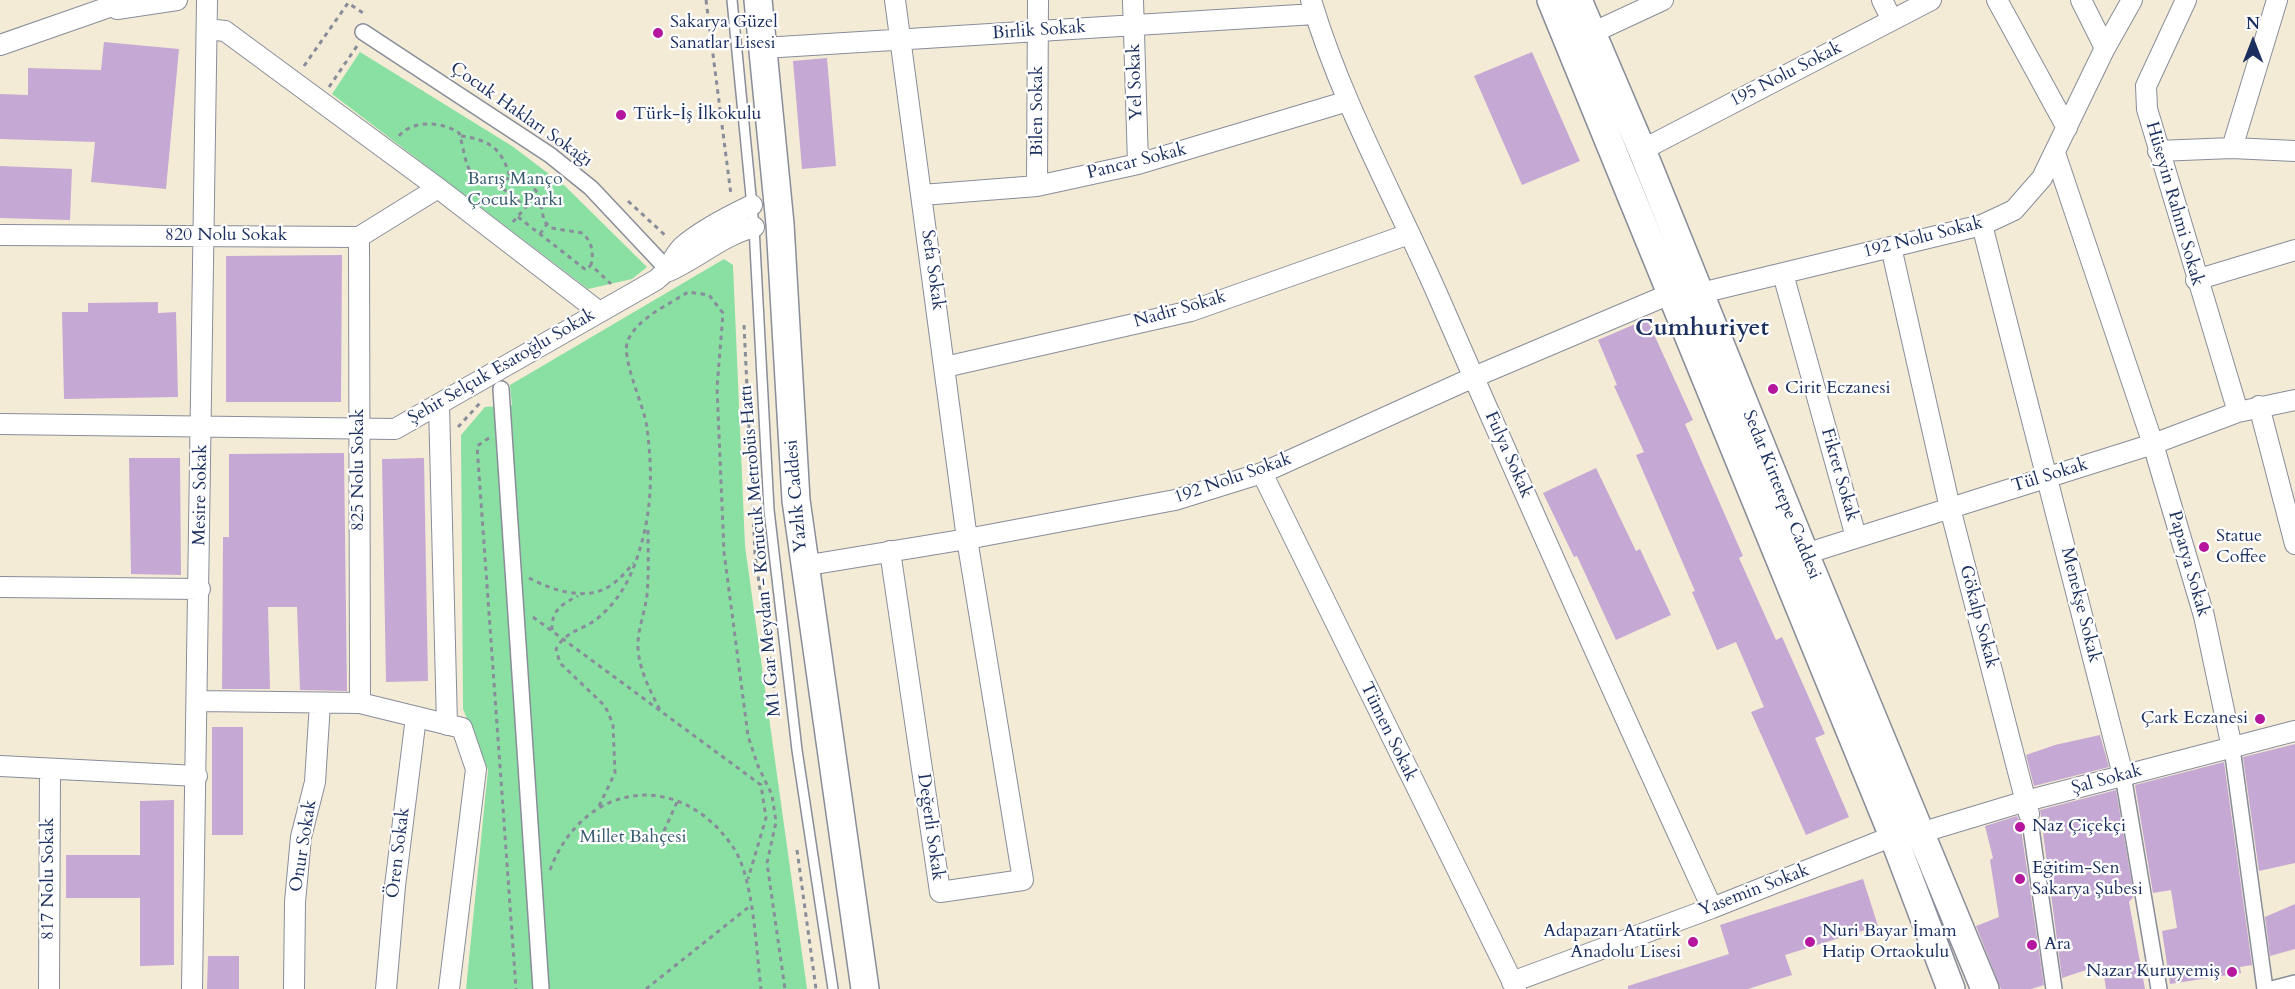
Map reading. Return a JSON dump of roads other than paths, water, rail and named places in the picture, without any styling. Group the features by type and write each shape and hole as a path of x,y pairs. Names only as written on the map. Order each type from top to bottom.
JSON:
{"main road":[{"name":"Yazlık Caddesi","path":"758,0 780,225 795,500 865,989"},
{"name":"Sedat Kirtetepe Caddesi","path":"1551,0 1893,836 1951,989"},
{"name":"Sedat Kirtetepe Caddesi","path":"1578,0 1701,293 1805,554 1985,989"}],"street":[{"path":"0,45 103,6 129,0"},
{"path":"103,6 177,0"},
{"name":"Mesire Sokak","path":"192,989 207,29 211,0"},
{"name":"Sefa Sokak","path":"895,0 967,539"},
{"name":"Bilen Sokak","path":"1037,186 1038,0"},
{"name":"Yel Sokak","path":"1133,0 1138,164"},
{"path":"1592,33 1663,0"},
{"path":"1882,0 1892,20"},
{"name":"195 Nolu Sokak","path":"1642,150 1931,0"},
{"path":"1997,0 2067,128"},
{"path":"2080,0 2105,48"},
{"name":"192 Nolu Sokak","path":"1701,293 1982,225 2014,210 2042,178 2105,48 2132,0"},
{"name":"Hüseyin Rahmi Sokak","path":"2186,0 2146,86 2146,109 2196,280 2238,412"},
{"path":"2232,148 2277,0"},
{"name":"Birlik Sokak","path":"763,48 1134,25 1313,7"},
{"name":"Fulya Sokak","path":"1313,7 1347,101 1474,377 1600,665 1712,908"},
{"path":"207,29 225,31 438,188 598,311"},
{"name":"Çocuk Hakları Sokağı","path":"363,32 550,155 591,188 669,271"},
{"name":"Pancar Sokak","path":"922,195 1037,186 1138,164 1347,101"},
{"path":"2158,152 2232,148 2295,151"},
{"name":"Papatya Sokak","path":"2055,153 2153,444 2204,616 2232,748 2265,989"},
{"path":"359,237 438,188"},
{"name":"Şehit Selçuk Esatoğlu Sokak","path":"0,424 395,429 439,404 500,379 598,311 623,300 669,271 681,248 727,217 752,205"},
{"name":"Menekşe Sokak","path":"1982,225 2123,775 2159,989"},
{"path":"669,271 689,262 737,231 754,227"},
{"name":"Nadir Sokak","path":"945,367 1191,310 1409,234"},
{"name":"820 Nolu Sokak","path":"0,235 359,237"},
{"name":"825 Nolu Sokak","path":"359,237 360,704"},
{"name":"Gökalp Sokak","path":"1891,247 1950,508 2027,808 2054,989"},
{"path":"2196,280 2295,250"},
{"name":"Fikret Sokak","path":"1783,274 1856,537"},
{"name":"192 Nolu Sokak","path":"803,566 967,539 1175,500 1262,473 1474,377 1670,294"},
{"path":"500,379 541,989"},
{"name":"Tül Sokak","path":"1805,554 2153,444 2238,412 2295,400"},
{"path":"439,404 447,725"},
{"path":"2259,406 2295,544"},
{"name":"Tümen Sokak","path":"1262,473 1514,985"},
{"name":"Değerli Sokak","path":"890,551 940,892 1023,880 967,539"},
{"path":"0,587 200,589"},
{"path":"198,701 360,704 462,728 476,769 449,989"},
{"name":"Onur Sokak","path":"294,989 295,902 301,837 315,782 320,703"},
{"name":"Ören Sokak","path":"386,989 394,886 416,717"},
{"name":"Şal Sokak","path":"1920,833 2027,808 2123,775 2295,731"},
{"path":"0,766 197,776"},
{"name":"817 Nolu Sokak","path":"49,989 50,769"},
{"name":"Yasemin Sokak","path":"1514,985 1893,836"},
{"path":"2272,989 2295,982"}],"lane":[{"name":"M1 Gar Meydan - Korucuk Metrobüs Hattı","path":"732,0 754,227 770,510 797,750 833,989"}],"place":[{"name":"Sakarya Güzel Sanatlar Lisesi","path":"658,33"},
{"name":"Türk-İş İlkokulu","path":"621,115"},
{"name":"Cirit Eczanesi","path":"1773,389"},
{"name":"Statue Coffee","path":"2204,547"},
{"name":"Çark Eczanesi","path":"2260,719"},
{"name":"Naz Çiçekçi","path":"2020,827"},
{"name":"Eğitim-Sen Sakarya Şubesi","path":"2020,879"},
{"name":"Adapazarı Atatürk Anadolu Lisesi","path":"1693,942"},
{"name":"Nuri Bayar İmam Hatip Ortaokulu","path":"1810,942"},
{"name":"Ara","path":"2032,945"},
{"name":"Nazar Kuruyemiş","path":"2232,972"}],"district":[{"name":"Cumhuriyet","path":"1702,329"}],"park label":[{"name":"Barış Manço Çocuk Parkı","path":"515,190"},
{"name":"Millet Bahçesi","path":"633,838"}]}
